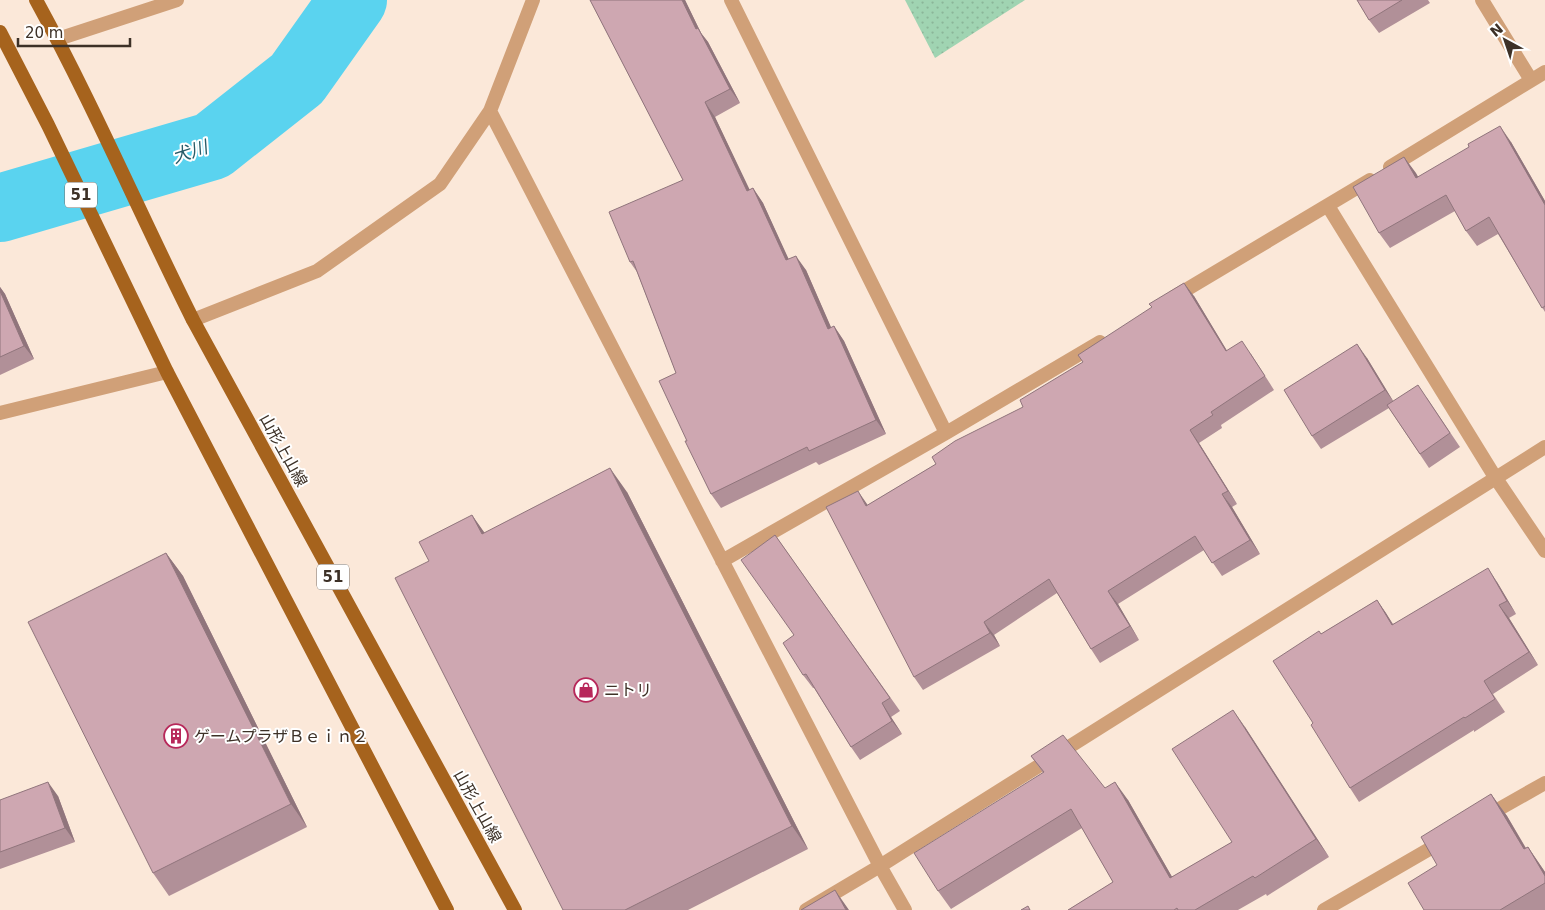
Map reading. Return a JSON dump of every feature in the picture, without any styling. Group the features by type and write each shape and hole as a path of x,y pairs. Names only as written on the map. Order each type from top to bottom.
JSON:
{"main road":[{"name":"山形上山線","path":"36,0 58,39 193,320 515,910"},
{"name":"51","path":"0,32 48,125 166,372 447,910"}],"lane":[{"path":"58,39 177,0"},
{"path":"193,320 317,271 440,184 490,111 533,0"},
{"path":"731,0 946,433"},
{"path":"1482,0 1531,80"},
{"path":"1158,307 1328,206 1545,72"},
{"path":"490,111 880,866 905,910"},
{"path":"1328,206 1495,478 1545,551"},
{"path":"722,561 946,433 1108,337"},
{"path":"0,413 166,372"},
{"path":"806,910 880,866 1545,447"},
{"path":"1477,822 1545,783"},
{"path":"1324,910 1460,832"}],"green space":[{"path":"905,0 1025,0 935,58"}],"building":[{"path":"590,0 682,0 730,89 705,102 747,191 753,188 786,260 796,256 828,329 834,326 876,420 809,451 807,447 711,494 659,381 676,373 633,261 630,262 609,212 683,180"},
{"path":"1357,0 1402,0 1369,20"},
{"path":"1500,126 1545,205 1545,306 1542,308 1489,217 1466,231 1446,195 1379,233 1353,187 1404,157 1416,178 1469,147 1468,144"},
{"path":"1184,283 1226,351 1242,341 1265,376 1211,412 1213,415 1190,430 1228,491 1222,494 1250,540 1212,563 1195,536 1108,591 1130,626 1091,649 1049,579 984,622 990,633 914,677 826,507 858,491 866,506 936,464 932,457 955,441 1023,407 1020,400 1083,362 1078,355 1152,307 1149,304"},
{"path":"0,291 24,346 0,357"},
{"path":"1357,344 1385,390 1312,436 1284,390"},
{"path":"1418,385 1450,433 1420,454 1387,405"},
{"path":"610,468 792,826 625,910 563,910 395,578 429,561 419,542 472,515 482,534"},
{"path":"775,535 890,698 882,703 892,721 851,747 806,674 803,675 783,643 794,635 741,560"},
{"name":"ゲームプラザＢｅｉｎ２","path":"166,553 291,804 153,873 28,622"},
{"path":"1488,568 1507,601 1499,605 1529,652 1484,681 1495,699 1350,788 1311,725 1313,723 1273,661 1319,631 1321,634 1377,600 1392,625"},
{"path":"1233,710 1316,839 1255,878 1253,876 1195,910 1178,910 1177,908 1174,910 1068,910 1113,882 1071,809 938,891 914,853 1044,772 1031,756 1063,735 1105,788 1115,782 1170,878 1232,842 1172,749"},
{"path":"48,782 65,828 0,852 0,800"},
{"path":"1491,794 1524,849 1528,847 1545,876 1545,883 1500,910 1424,910 1408,883 1437,865 1421,837"},
{"path":"835,890 846,910 801,910"},
{"path":"1028,906 1030,910 1021,910"}],"waterway":[{"name":"犬川","path":"0,208 212,146 297,79 353,0"}],"place":[{"name":"ニトリ","path":"586,690"},
{"name":"ゲームプラザＢｅｉｎ２","path":"176,736"}]}
